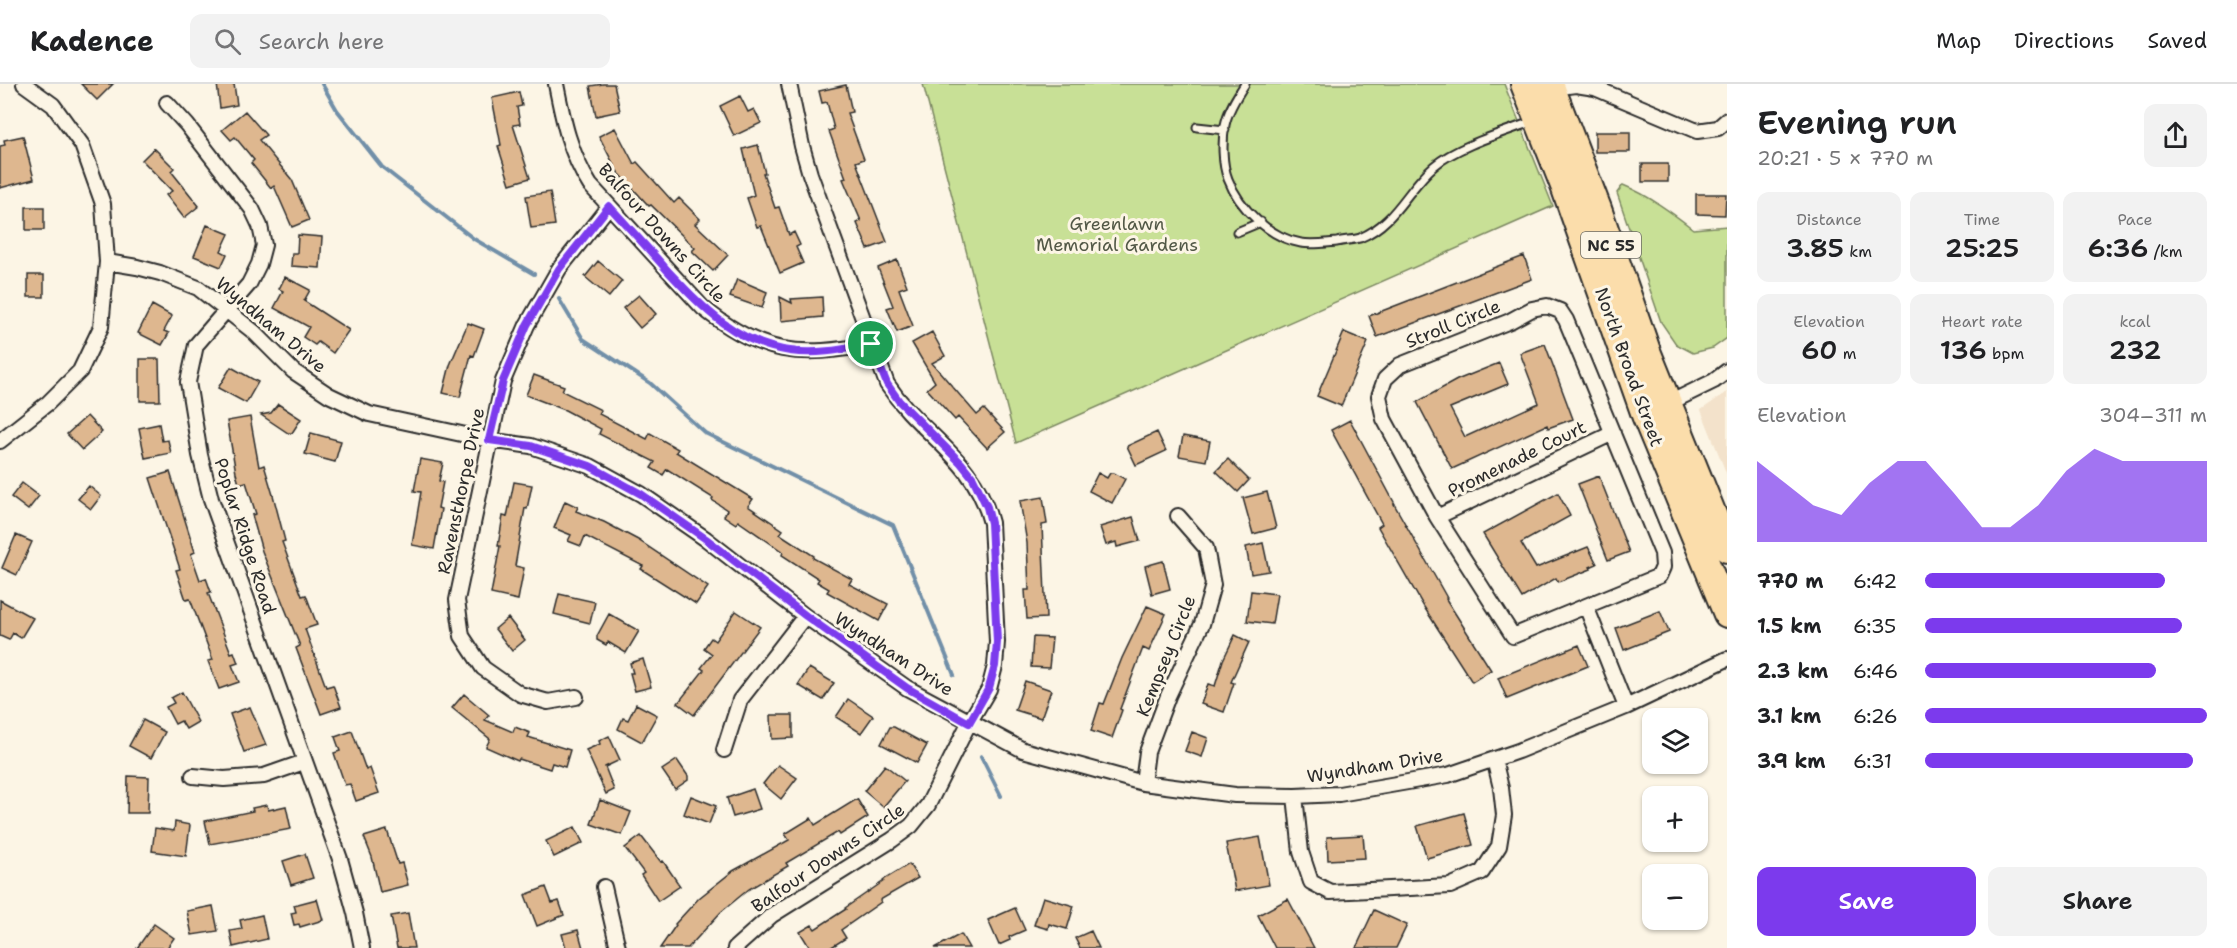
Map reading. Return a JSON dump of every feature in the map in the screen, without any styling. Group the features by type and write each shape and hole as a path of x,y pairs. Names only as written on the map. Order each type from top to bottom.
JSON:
{"highway":[{"name":"North Broad Street","path":"1524,84 1656,409 1727,549"},
{"name":"North Broad Street","path":"1551,86 1598,209 1656,409 1727,614"}],"street":[{"path":"0,441 48,403 80,371 101,327 107,262 104,204 82,145 53,105 24,84"},
{"name":"Balfour Downs Circle","path":"556,84 571,150 590,185 703,308 723,324 743,335 789,351 834,351 871,344"},
{"name":"Balfour Downs Circle","path":"735,948 772,915 892,840 912,826 921,816 941,783 969,723 989,688 995,666 997,642 991,523 987,507 973,478 961,463 899,401 887,384 810,174 789,84"},
{"path":"1551,86 1576,85 1595,88 1697,131 1718,128 1727,120"},
{"name":"Poplar Ridge Road","path":"167,103 252,209 260,226 264,245 259,264 249,284 196,345 189,382 200,455 211,499 340,859 362,948"},
{"name":"Ravensthorpe Drive","path":"576,697 548,702 520,694 483,668 462,636 457,600 503,381 527,325 559,269 609,206"},
{"name":"Wyndham Drive","path":"107,262 160,273 198,288 254,332 293,371 329,396 369,414 489,440 531,446 590,466 641,494 706,539 806,616 907,688 1023,750 1143,783 1235,795 1295,796 1339,794 1448,775 1626,707 1727,659"},
{"name":"Stroll Circle","path":"1546,306 1560,311 1566,320 1613,432 1662,553 1663,567 1659,576 1513,636 1437,517 1384,419 1379,396 1385,379 1400,365 1510,321 1532,309 1546,306"},
{"path":"1656,409 1714,381 1727,371"},
{"name":"Promenade Court","path":"1437,517 1613,432"},
{"name":"Kempsey Circle","path":"1143,783 1147,752 1168,696 1202,624 1213,585 1206,548 1179,516"},
{"path":"1586,606 1626,707"},
{"path":"724,750 740,700 806,616"},
{"path":"1295,796 1300,852 1311,882 1330,892 1450,886 1482,872 1499,846 1504,815 1494,759"},
{"path":"193,776 224,779 264,776 304,762"},
{"path":"604,887 618,948"}],"lane":[{"path":"1245,84 1234,101 1225,130 1224,162 1228,179 1238,198 1261,222 1275,233 1300,243 1329,243 1359,238 1377,228 1395,213 1420,179 1436,164 1482,141 1538,120"},
{"path":"1197,127 1225,130"},
{"path":"1237,232 1261,222"}],"shaded area":[{"path":"1727,392 1727,475 1701,410"}],"green space":[{"name":"Greenlawn Memorial Gardens","path":"923,84 1504,84 1553,206 1016,443"},
{"path":"1623,185 1668,210 1693,229 1727,226 1727,338 1713,348 1693,353 1676,344 1661,322 1617,193"}],"building":[{"path":"81,84 113,84 97,100"},
{"path":"217,84 234,84 237,105 220,108"},
{"path":"614,84 620,111 596,116 590,86"},
{"path":"846,85 852,112 847,113 864,159 856,162 887,242 868,249 857,223 861,221 843,179 846,178 829,131 834,129 827,102 822,103 819,91"},
{"path":"519,92 522,106 517,107 520,124 513,125 530,178 510,184 498,146 501,145 492,98"},
{"path":"740,96 748,112 754,109 761,123 734,136 720,106"},
{"path":"245,111 266,135 259,140 292,180 309,220 292,227 274,186 271,188 251,163 254,160 235,137 231,140 222,130"},
{"path":"615,128 634,164 637,162 674,203 679,198 700,219 695,224 728,255 713,271 692,251 695,248 651,205 649,206 617,171 599,136"},
{"path":"1595,132 1630,132 1630,152 1595,152"},
{"path":"23,136 34,179 0,188 0,146 5,145 4,140"},
{"path":"758,145 765,173 763,173 775,208 779,207 789,235 794,232 800,245 796,247 803,263 780,273 761,226 757,227 747,198 754,195 743,149"},
{"path":"154,148 174,168 171,171 199,206 184,218 166,195 172,191 142,160"},
{"path":"1642,164 1668,164 1668,182 1642,182"},
{"path":"550,192 555,225 531,228 526,196"},
{"path":"1696,194 1726,194 1725,215 1696,214"},
{"path":"26,207 44,207 44,230 26,230"},
{"path":"207,225 229,234 221,251 227,254 221,267 194,256"},
{"path":"298,235 322,237 320,268 291,266 292,253 297,253"},
{"path":"1524,256 1532,279 1377,337 1369,316"},
{"path":"897,260 907,286 899,289 913,326 897,332 887,308 893,306 878,268"},
{"path":"598,261 622,281 609,297 585,277"},
{"path":"28,275 44,275 44,297 28,297"},
{"path":"285,277 310,290 304,301 349,330 333,353 318,342 315,345 303,337 309,327 274,308 283,291 279,289"},
{"path":"737,279 767,292 762,308 730,297"},
{"path":"639,295 656,314 640,328 623,308"},
{"path":"780,297 792,303 791,299 822,297 823,317 781,321"},
{"path":"152,305 172,316 164,331 169,333 162,345 138,333"},
{"path":"468,323 484,329 474,356 471,355 460,397 443,393 450,365"},
{"path":"932,332 945,356 932,363 977,415 984,409 1005,432 987,448 958,417 955,420 927,389 935,382 912,343"},
{"path":"1344,332 1368,342 1341,406 1317,396"},
{"path":"1545,344 1573,419 1548,428 1547,425 1452,469 1417,402 1457,380 1499,363 1508,384 1450,408 1465,437 1539,403 1520,353"},
{"path":"140,359 159,359 160,401 140,401"},
{"path":"231,367 258,382 246,403 218,388"},
{"path":"534,375 564,386 562,391 601,410 599,414 647,439 650,433 678,449 676,452 753,499 748,506 783,530 780,534 814,556 813,558 852,579 849,584 888,604 879,621 827,592 829,589 817,582 819,579 782,555 783,552 738,521 736,524 724,516 727,510 712,500 713,498 667,469 663,475 651,468 655,462 599,434 601,429 565,410 526,395"},
{"path":"278,404 301,419 292,433 288,433 261,415 271,413"},
{"path":"87,416 102,432 82,450 67,434"},
{"path":"250,417 259,467 264,465 285,541 282,542 302,596 306,595 317,625 305,629 326,687 333,685 341,707 321,714 296,648 300,646 262,551 252,515 256,514 246,482 239,484 236,473 227,421"},
{"path":"1350,420 1446,599 1491,670 1472,682 1424,607 1378,527 1382,524 1331,430"},
{"path":"159,424 162,441 168,440 171,453 145,458 139,428"},
{"path":"1157,432 1166,451 1136,465 1127,446"},
{"path":"311,433 341,441 335,462 305,454"},
{"path":"1183,436 1210,441 1206,461 1179,456"},
{"path":"420,459 443,463 439,481 443,482 438,508 441,509 434,549 412,545 421,492 414,491"},
{"path":"1228,459 1249,480 1238,492 1216,471"},
{"path":"170,472 195,552 191,554 200,580 206,578 211,592 208,593 231,653 234,652 238,663 232,665 239,682 219,689 208,661 213,660 190,599 186,600 176,570 180,569 150,478"},
{"path":"1098,473 1107,478 1110,473 1114,473 1125,479 1112,503 1089,491"},
{"path":"1599,476 1629,552 1608,560 1578,484"},
{"path":"514,482 532,485 527,509 525,508 515,566 524,568 518,600 491,594 503,516 507,517"},
{"path":"22,483 39,496 28,510 11,497"},
{"path":"89,486 101,496 91,509 78,499"},
{"path":"1267,492 1276,528 1253,534 1243,498"},
{"path":"1558,493 1570,516 1521,543 1536,568 1588,547 1597,564 1590,567 1591,569 1558,582 1556,578 1522,598 1483,534"},
{"path":"1043,497 1047,524 1042,525 1046,618 1027,619 1025,590 1029,590 1027,543 1020,501"},
{"path":"565,501 578,507 576,511 604,522 638,540 708,587 696,604 641,569 643,566 585,536 581,546 568,541 571,535 554,528"},
{"path":"1133,517 1140,541 1117,547 1116,542 1106,545 1100,527"},
{"path":"16,535 32,542 17,575 2,568"},
{"path":"1263,543 1269,571 1251,574 1246,547"},
{"path":"1163,561 1170,589 1152,594 1145,566"},
{"path":"1251,591 1277,594 1272,624 1247,621"},
{"path":"559,594 595,602 590,623 554,614"},
{"path":"0,600 33,618 21,638 13,633 9,640 0,636"},
{"path":"1147,606 1166,614 1149,651 1143,648 1120,709 1122,710 1112,738 1091,731 1100,703 1104,704 1122,658"},
{"path":"736,611 760,627 694,715 678,703 704,670 701,668 712,654 704,648 711,638 715,641"},
{"path":"1660,611 1669,632 1624,650 1616,628"},
{"path":"609,614 639,631 626,653 608,642 606,645 597,640"},
{"path":"508,618 525,640 512,651 495,629"},
{"path":"1235,635 1249,642 1231,682 1234,683 1224,712 1201,704 1208,684 1215,686 1223,660"},
{"path":"1033,637 1052,638 1049,668 1031,667"},
{"path":"1579,645 1588,666 1507,699 1498,678"},
{"path":"643,659 651,687 635,691 630,663"},
{"path":"809,668 834,683 823,700 798,685"},
{"path":"1025,681 1051,690 1041,718 1015,710"},
{"path":"182,692 198,722 186,729 181,721 175,724 166,707 174,703 171,698"},
{"path":"464,694 489,715 485,720 513,732 515,727 530,733 528,737 570,750 565,767 552,763 550,769 519,759 518,761 486,747 490,739 452,708"},
{"path":"848,699 873,716 861,733 836,717"},
{"path":"636,704 657,715 642,742 618,729 623,718 628,720"},
{"path":"250,707 266,745 244,752 230,714"},
{"path":"771,715 793,715 793,738 772,739"},
{"path":"143,720 165,732 151,758 129,746"},
{"path":"890,727 927,745 917,763 881,744"},
{"path":"352,731 366,770 370,768 379,793 356,801 350,784 345,785 334,753 340,751 335,737"},
{"path":"1192,732 1208,738 1202,757 1185,751"},
{"path":"609,736 620,760 605,767 614,790 606,794 586,750 600,744 599,741"},
{"path":"677,760 688,776 688,780 675,789 662,770"},
{"path":"778,765 797,778 781,799 763,784"},
{"path":"885,765 905,781 883,807 864,791"},
{"path":"128,776 149,777 148,813 127,813"},
{"path":"753,789 760,809 733,817 727,798"},
{"path":"691,796 716,806 709,824 684,814"},
{"path":"857,799 868,817 840,835 838,832 786,863 788,866 749,889 721,912 688,948 660,948 675,924 699,898 733,871 789,840 785,834 811,818 815,825"},
{"path":"600,800 631,812 622,835 591,824"},
{"path":"267,805 268,810 286,806 291,829 210,844 205,821 253,811 252,808"},
{"path":"1464,813 1473,845 1427,858 1417,826"},
{"path":"175,822 190,825 186,856 152,851 155,828 174,831"},
{"path":"575,827 583,843 554,857 546,841"},
{"path":"387,830 398,864 402,863 408,885 380,892 372,857 364,837"},
{"path":"1363,835 1365,858 1328,860 1327,837"},
{"path":"641,836 661,862 663,861 680,886 658,901 641,875 644,873 625,848"},
{"path":"1260,837 1269,885 1235,891 1226,843"},
{"path":"305,854 313,878 291,885 283,861"},
{"path":"909,864 918,878 880,900 881,902 841,930 846,938 830,948 810,948 800,932 812,925 815,929"},
{"path":"546,887 552,903 559,901 564,915 537,926 525,895"},
{"path":"1043,897 1074,906 1067,929 1049,924 1048,929 1034,925"},
{"path":"317,899 323,920 300,927 299,924 294,925 291,913 296,912 294,905"},
{"path":"1288,899 1314,948 1275,948 1258,915"},
{"path":"213,906 218,931 192,935 187,911"},
{"path":"1015,908 1025,930 1009,937 1010,940 999,945 988,920"},
{"path":"1374,910 1407,925 1396,948 1356,948"},
{"path":"408,913 414,948 397,948 391,916"},
{"path":"262,915 267,939 233,947 230,931 242,929 240,920"},
{"path":"154,924 174,938 167,948 137,948"},
{"path":"578,930 583,948 566,948 562,934"},
{"path":"1091,931 1099,948 1080,948 1075,938"},
{"path":"961,934 969,948 935,948"}],"waterway":[{"path":"322,84 337,110 382,167 474,239 534,274"},
{"path":"559,299 583,339 650,383 705,433 893,525 954,675"},
{"path":"981,756 1001,796"}],"route":[{"path":"609,206 703,308 723,324 743,335 789,351 834,351 871,344 887,384 899,401 961,463 973,478 987,507 991,523 997,642 995,666 989,688 969,723 907,688 806,616 706,539 641,494 590,466 531,446 489,440 503,381 527,325 559,269 609,206"}]}
